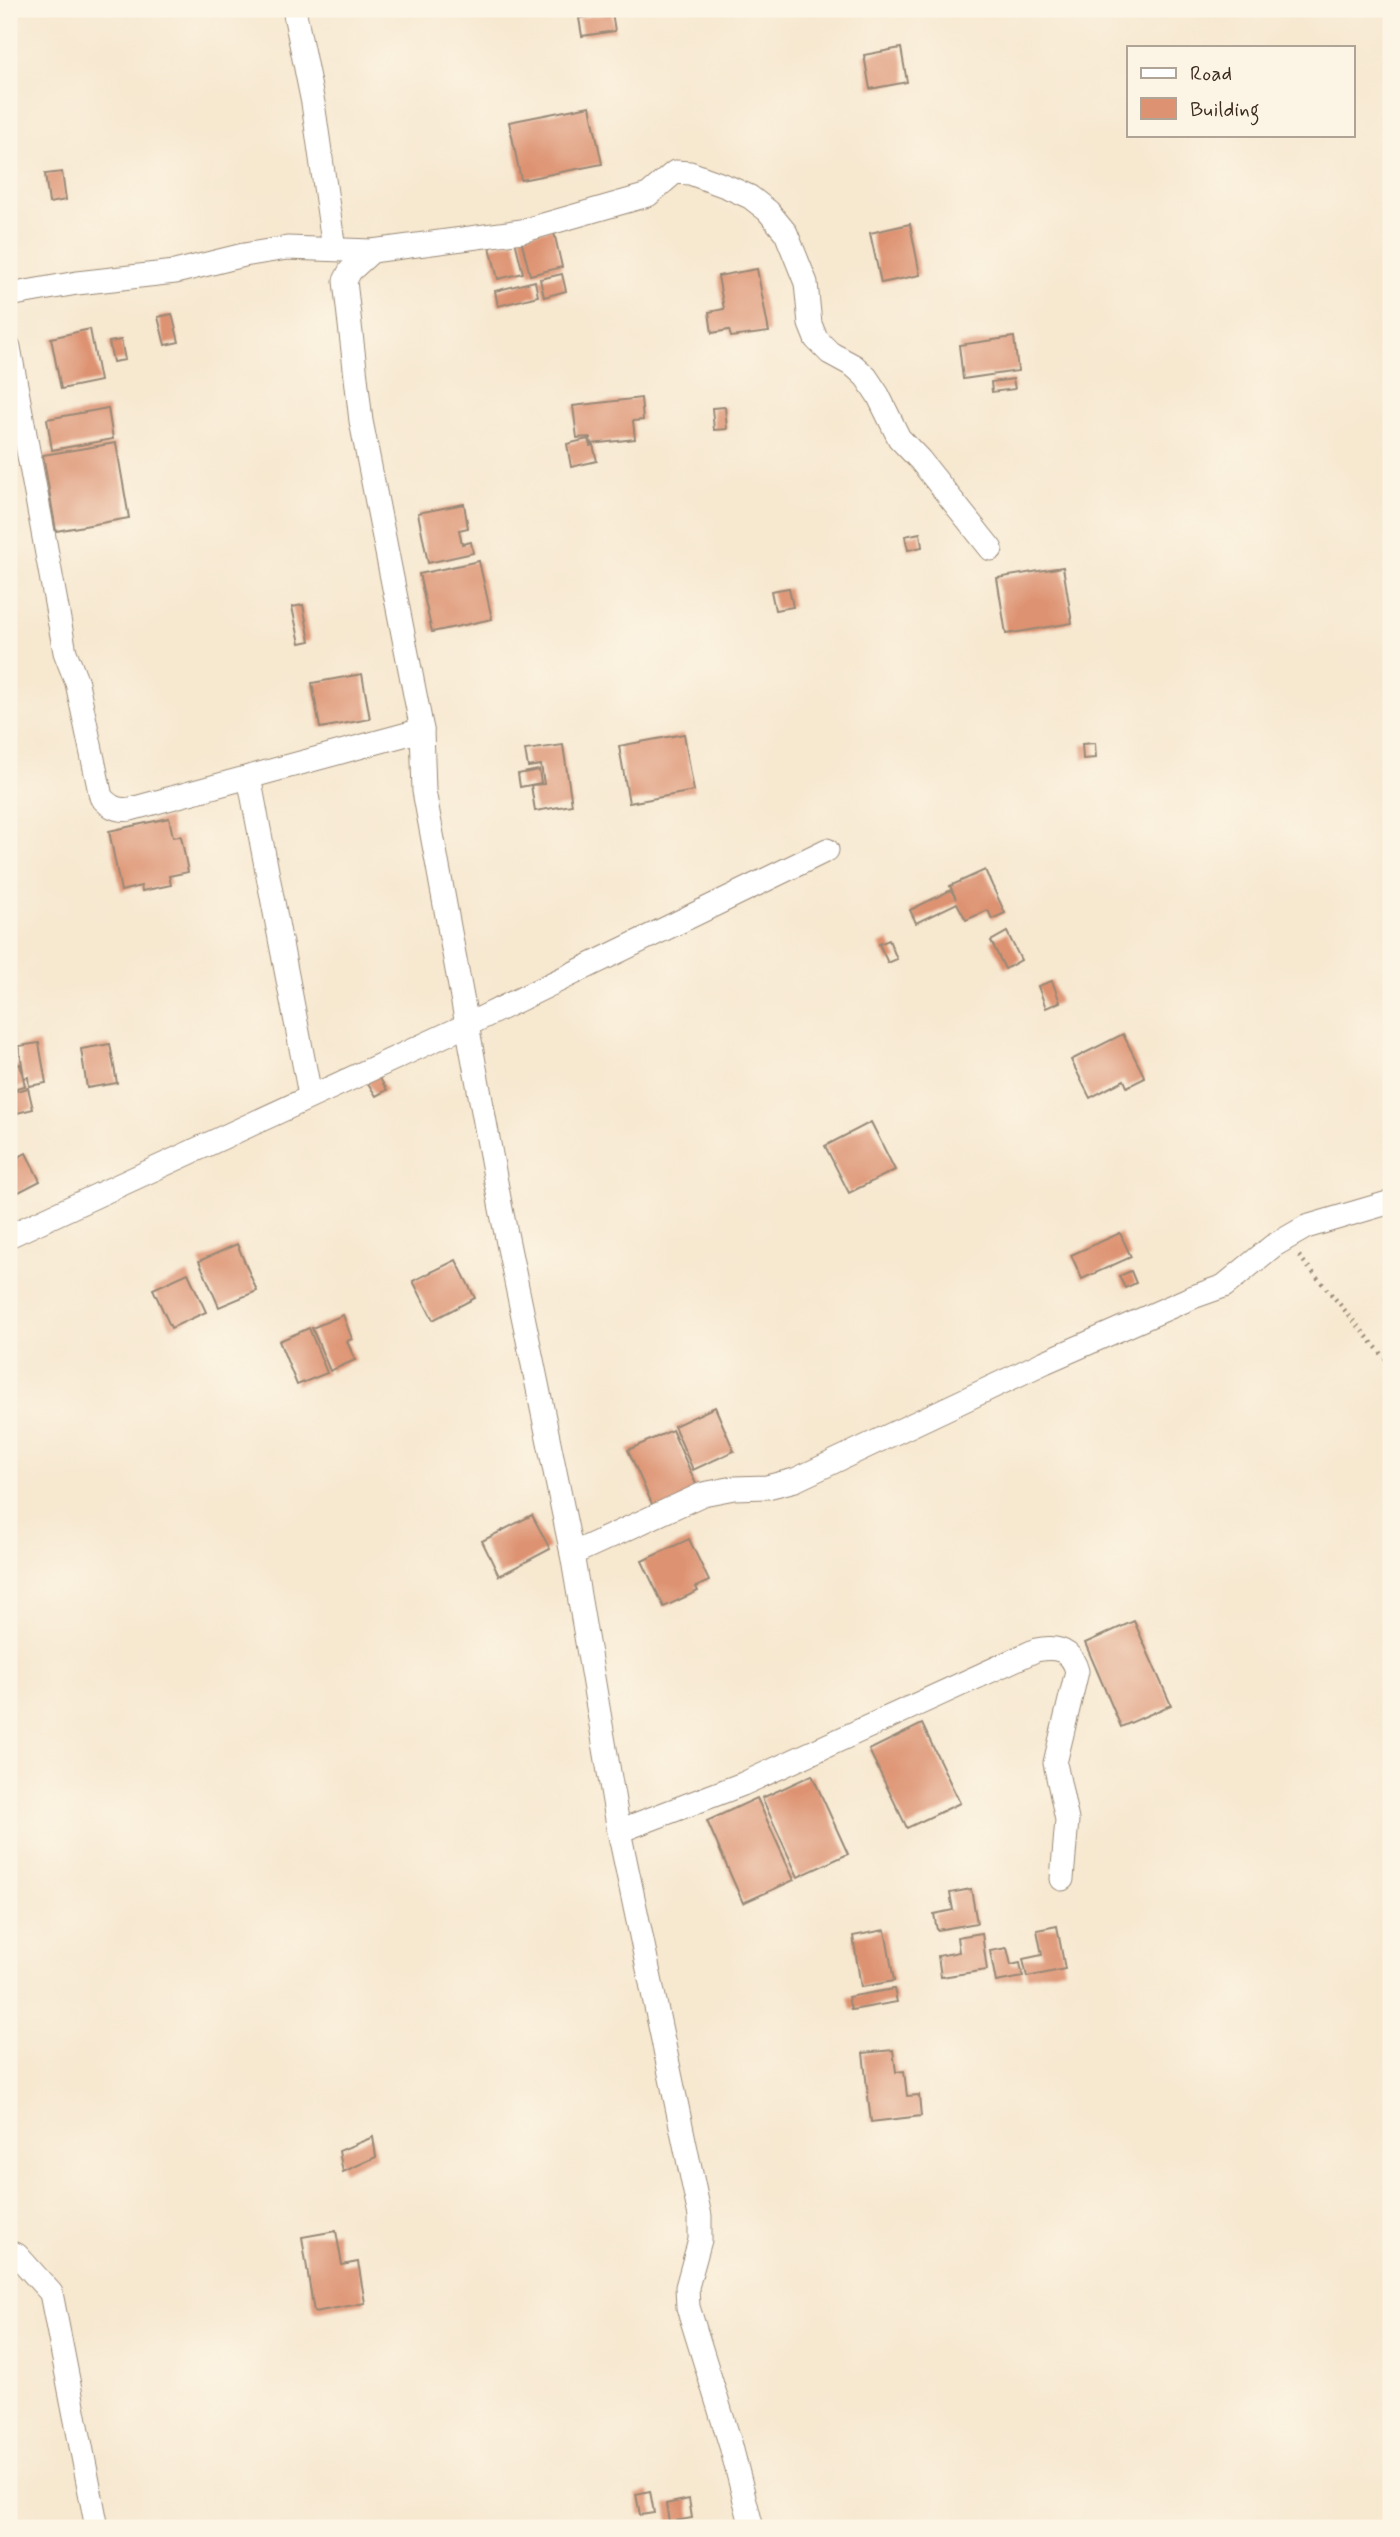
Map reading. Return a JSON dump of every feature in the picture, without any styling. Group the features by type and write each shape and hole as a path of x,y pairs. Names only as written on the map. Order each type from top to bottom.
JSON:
{"street":[{"path":"294,9 313,103 334,249"},
{"path":"9,295 77,283 175,272 244,255 287,248 372,251 522,231 648,195 674,172 690,173 750,197 768,211 786,233 806,283 810,324 816,340 830,353 854,366 866,377 899,438 920,460 990,549"},
{"path":"372,251 350,271 345,281 361,421 422,730 424,791 501,1209 572,1555 619,1831 700,2216 700,2240 687,2287 688,2307 731,2446 752,2528"},
{"path":"9,347 65,652 77,683 101,797 109,806 121,810 422,730"},
{"path":"249,777 310,1096"},
{"path":"9,1236 467,1025 827,850"},
{"path":"572,1555 703,1494 734,1488 767,1487 795,1480 1057,1357 1224,1286 1273,1246 1306,1227 1391,1202"},
{"path":"619,1831 743,1784 1024,1655 1051,1647 1065,1651 1074,1660 1077,1671 1055,1763 1067,1820 1062,1879"},
{"path":"9,2253 17,2255 51,2292 97,2528"}],"path":[{"path":"1285,1240 1391,1365"}],"building":[{"path":"612,13 615,31 582,36 579,18"},
{"path":"901,48 907,82 870,89 864,55"},
{"path":"590,106 602,164 521,180 509,122"},
{"path":"62,172 66,200 49,203 45,174"},
{"path":"910,224 920,275 881,283 870,233"},
{"path":"553,228 562,267 530,275 520,236"},
{"path":"515,241 523,273 498,279 490,247"},
{"path":"757,269 769,332 731,337 729,330 712,333 709,312 724,309 718,276"},
{"path":"562,274 566,291 544,297 540,279"},
{"path":"535,281 538,296 498,306 495,291"},
{"path":"172,314 179,342 165,345 158,317"},
{"path":"90,329 100,381 61,389 51,338"},
{"path":"1014,337 1018,371 963,379 959,345"},
{"path":"121,340 125,360 113,362 109,342"},
{"path":"1013,379 1015,389 992,392 991,382"},
{"path":"641,398 643,420 633,421 635,439 591,444 590,437 577,438 573,406"},
{"path":"725,407 727,429 714,430 712,408"},
{"path":"108,408 113,439 52,450 47,419"},
{"path":"588,439 590,446 593,445 597,461 571,467 567,444"},
{"path":"116,443 129,518 56,531 43,455"},
{"path":"464,504 468,528 459,530 462,544 471,542 473,553 428,563 418,513"},
{"path":"920,533 922,547 908,550 905,536"},
{"path":"479,561 492,619 432,632 419,574"},
{"path":"1063,567 1072,623 1006,634 997,578"},
{"path":"789,588 793,607 775,610 771,591"},
{"path":"303,605 310,641 300,643 292,607"},
{"path":"362,674 370,719 320,728 312,683"},
{"path":"684,734 694,791 629,803 619,746"},
{"path":"1095,743 1096,758 1083,759 1082,744"},
{"path":"563,745 572,805 535,811 531,785 544,784 541,765 528,767 525,750"},
{"path":"539,770 541,783 520,787 518,774"},
{"path":"169,818 173,837 181,836 188,872 169,876 171,885 142,891 141,886 121,891 109,831"},
{"path":"985,870 1005,913 992,919 988,910 966,920 957,903 916,923 910,910 951,890 956,899 950,886"},
{"path":"1007,932 1021,960 1005,969 991,941"},
{"path":"889,940 897,959 888,963 879,944"},
{"path":"1052,981 1060,1002 1046,1008 1038,986"},
{"path":"1123,1034 1145,1078 1127,1087 1124,1080 1090,1098 1071,1060"},
{"path":"39,1043 46,1083 29,1086 28,1077 24,1078 19,1046"},
{"path":"110,1044 117,1083 87,1088 81,1049"},
{"path":"20,1064 25,1086 16,1088 16,1091 28,1088 33,1109 9,1115 9,1067"},
{"path":"375,1070 387,1090 376,1096 364,1077"},
{"path":"871,1122 895,1170 849,1193 825,1146"},
{"path":"26,1153 40,1181 9,1197 9,1162"},
{"path":"1120,1233 1131,1257 1082,1279 1071,1255"},
{"path":"237,1244 257,1291 219,1307 199,1261"},
{"path":"456,1260 475,1298 433,1320 413,1281"},
{"path":"1131,1271 1136,1283 1125,1288 1119,1276"},
{"path":"188,1273 206,1312 171,1328 153,1289"},
{"path":"343,1315 352,1339 347,1341 355,1360 330,1371 312,1328"},
{"path":"309,1328 327,1373 297,1385 279,1341"},
{"path":"715,1407 734,1451 693,1470 674,1426"},
{"path":"672,1430 700,1493 656,1513 628,1450"},
{"path":"532,1515 550,1549 499,1576 482,1541"},
{"path":"689,1539 709,1581 696,1587 698,1591 664,1607 642,1561"},
{"path":"1134,1621 1171,1705 1121,1727 1085,1643"},
{"path":"922,1724 960,1803 907,1828 869,1750"},
{"path":"812,1775 848,1854 798,1877 762,1798"},
{"path":"757,1798 794,1880 743,1903 707,1821"},
{"path":"971,1889 977,1923 937,1930 934,1914 953,1910 950,1893"},
{"path":"1057,1926 1065,1969 1027,1977 1023,1959 1042,1955 1037,1930"},
{"path":"885,1930 894,1981 861,1987 853,1936"},
{"path":"982,1933 987,1970 941,1977 938,1956 959,1952 957,1937"},
{"path":"1007,1948 1011,1965 1020,1963 1023,1977 996,1982 990,1951"},
{"path":"894,1989 897,2002 851,2010 848,1997"},
{"path":"893,2050 896,2072 904,2071 907,2096 919,2095 921,2116 871,2122 863,2053"},
{"path":"373,2137 376,2157 343,2172 339,2151"},
{"path":"336,2231 342,2265 358,2262 365,2303 314,2312 302,2237"},
{"path":"650,2491 654,2513 640,2515 636,2494"},
{"path":"689,2499 692,2518 669,2522 666,2504"}]}
